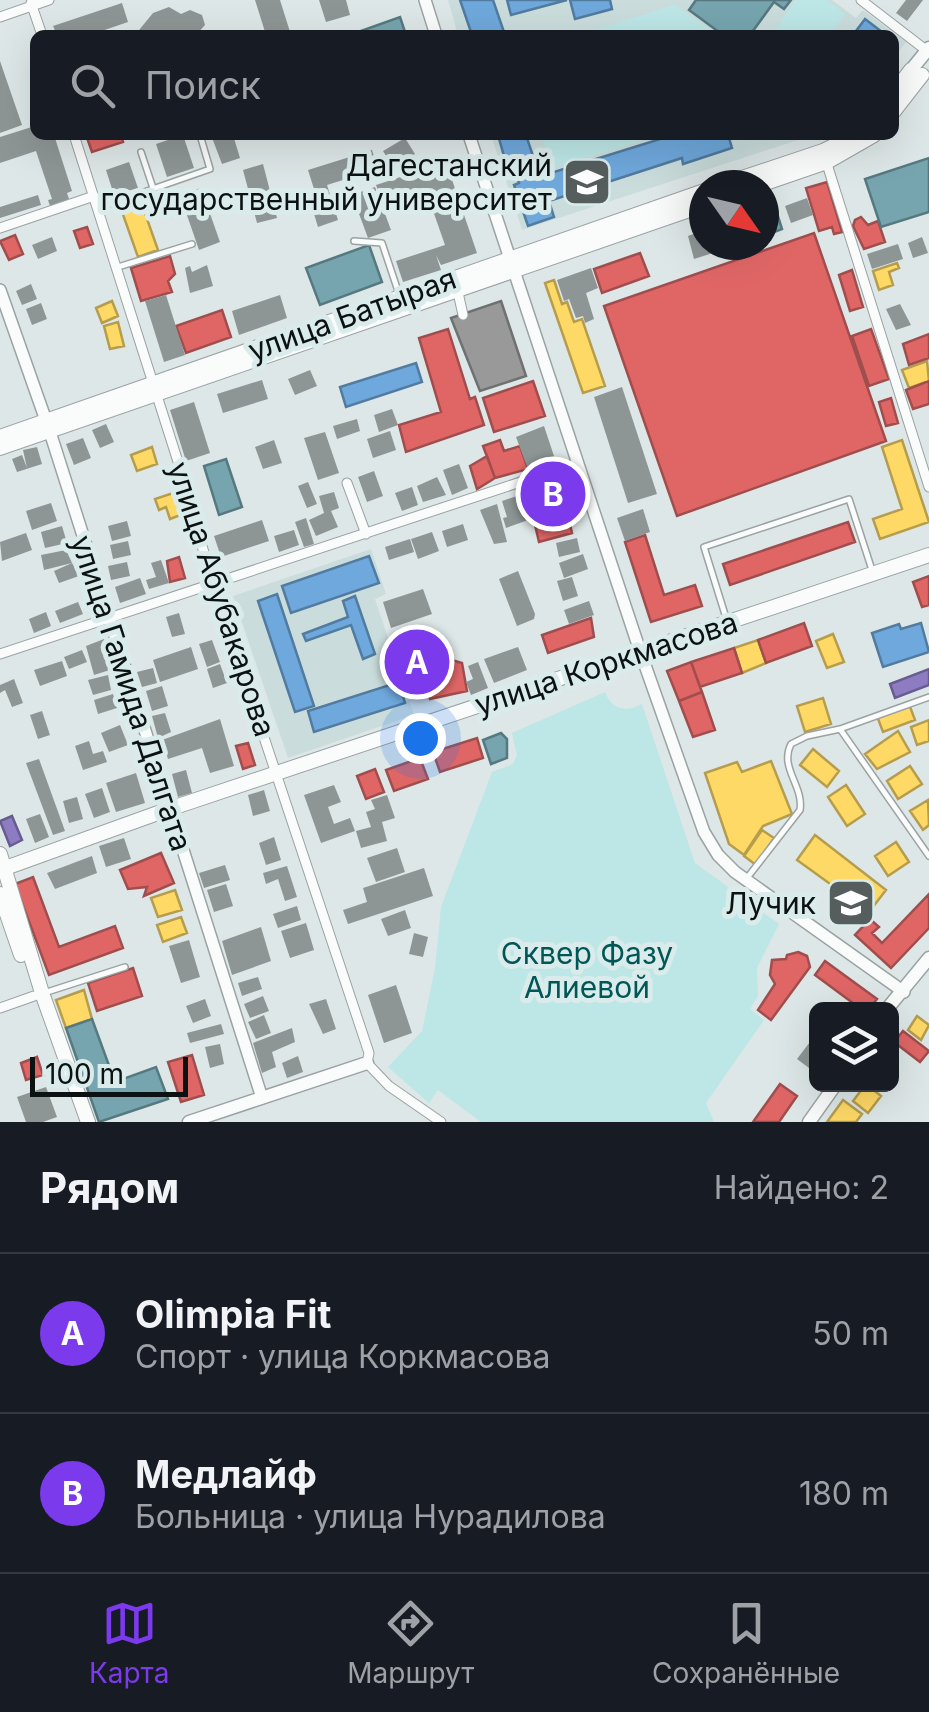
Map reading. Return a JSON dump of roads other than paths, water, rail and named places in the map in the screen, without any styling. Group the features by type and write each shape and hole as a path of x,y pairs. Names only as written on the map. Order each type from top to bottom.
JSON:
{"main road":[{"path":"899,87 924,61"},
{"path":"899,103 924,61"},
{"path":"775,170 825,156 849,140"},
{"path":"779,177 862,140"},
{"name":"улица Батырая","path":"0,448 48,427 513,264 689,197"},
{"name":"улица Батырая","path":"513,264 689,210"},
{"name":"улица Батырая","path":"0,437 48,427"},
{"name":"улица Коркмасова","path":"2,870 169,809 929,555"},
{"path":"0,854 38,994 79,1122"},
{"path":"0,894 88,1122"},
{"path":"895,1002 929,961"},
{"path":"189,1122 368,1063"},
{"path":"807,1122 828,1092"}],"street":[{"path":"0,17 31,3 49,0"},
{"path":"425,0 434,30"},
{"path":"861,0 892,30"},
{"path":"31,3 40,30"},
{"path":"899,37 924,61"},
{"name":"улица Абубакарова","path":"76,140 212,581 368,1053 368,1063"},
{"path":"471,140 704,832 718,855 746,880 903,991"},
{"path":"825,156 929,488"},
{"path":"0,228 94,196"},
{"path":"456,284 462,315"},
{"name":"улица Гамида Далгата","path":"0,290 48,427 262,1098"},
{"path":"0,654 578,462"},
{"path":"347,483 366,534"},
{"path":"0,1008 38,994"},
{"path":"368,1063 389,1086 441,1122"}],"lane":[{"path":"98,208 210,169 201,140"},
{"path":"141,152 153,188"},
{"path":"354,241 382,243 403,302"},
{"path":"118,267 192,244"},
{"path":"727,624 704,547 849,499 873,574"},
{"path":"746,880 800,810 801,802 787,764 791,744 929,697"},
{"path":"840,729 929,856"},
{"path":"38,994 125,967"}],"place":[{"name":"Дагестанский государственный университет","path":"587,182"},
{"name":"Медлайф","path":"553,494"},
{"name":"Olimpia Fit","path":"417,662"},
{"name":"Лучик","path":"851,903"}],"park label":[{"name":"Сквер Фазу Алиевой","path":"587,970"}]}
